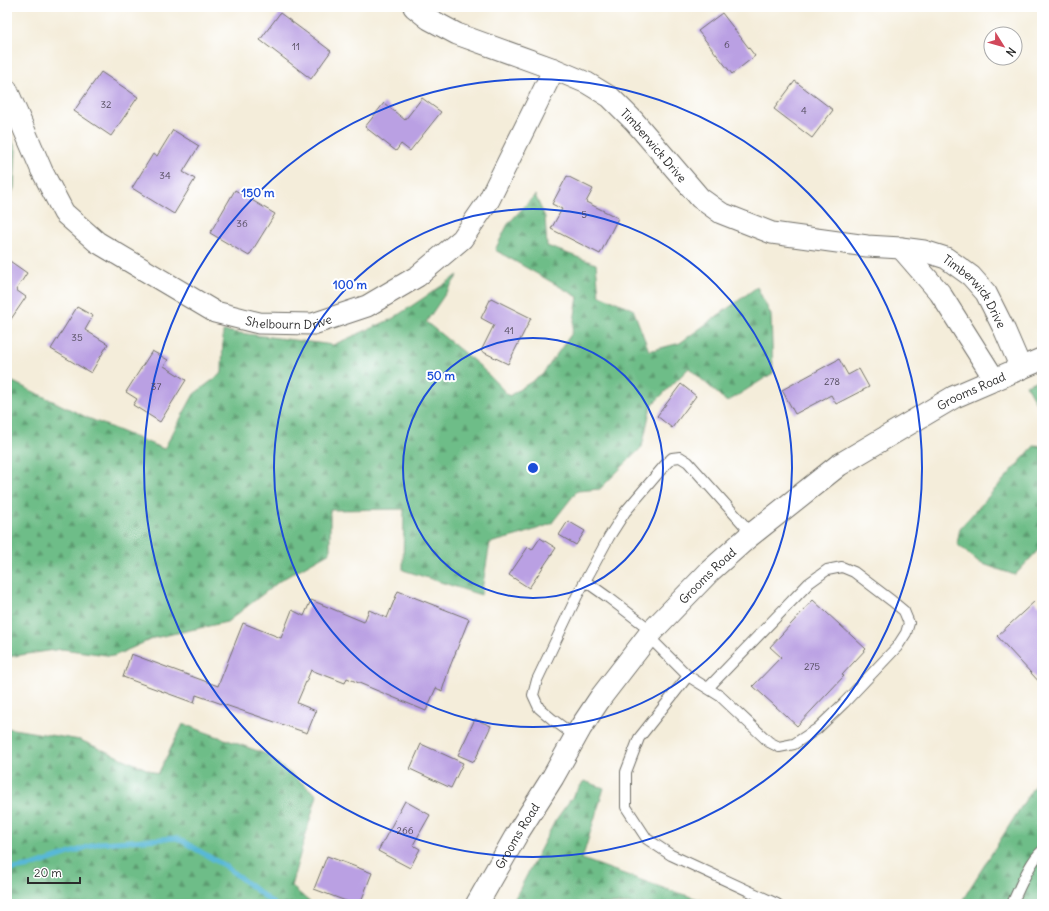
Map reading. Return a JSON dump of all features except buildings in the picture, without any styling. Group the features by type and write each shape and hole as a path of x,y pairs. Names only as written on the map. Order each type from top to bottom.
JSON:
{"street":[{"name":"Timberwick Drive","path":"414,7 429,19 457,34 587,82 610,97 634,121 700,198 721,213 772,233 867,246 924,251 946,258 971,276 986,293 1021,368"},
{"name":"Shelbourn Drive","path":"7,90 42,171 64,213 97,242 214,312 259,323 313,324 367,306 418,276 462,239 489,200 554,69"},
{"name":"Timberwick Drive","path":"901,248 940,293 995,380"},
{"name":"Grooms Road","path":"477,904 517,834 554,777 576,737 601,698 650,634 710,571 752,534 839,465 954,397 1042,359"}],"lane":[{"path":"576,737 539,708 533,695 537,680 585,581 609,537 625,512 665,464 672,458 680,456 688,462 752,534"},
{"path":"585,581 609,598 650,634 688,676 720,696 769,742 779,747 794,744 817,730 897,647 906,633 909,623 904,611 854,572 842,567 827,570 809,583 708,688"},
{"path":"688,676 639,738 626,772 626,807 647,839 670,856 777,904"},
{"path":"1012,904 1038,854 1042,851"}],"green space":[{"path":"7,127 16,150 14,188 7,206"},
{"path":"535,195 545,217 547,246 596,264 599,295 633,309 649,351 680,343 757,287 771,315 773,373 727,402 689,368 651,406 642,447 600,489 577,491 551,524 523,534 490,543 481,595 403,570 404,509 330,510 330,552 281,580 227,622 154,638 114,656 62,649 7,657 7,379 88,418 164,449 194,394 222,373 223,331 333,345 392,319 458,275 426,322 480,366 509,396 542,375 572,333 578,297 495,250 508,224"},
{"path":"1042,378 1042,414 1026,385"},
{"path":"1035,445 1042,446 1042,549 1040,548 1015,575 980,563 957,544 960,528"},
{"path":"183,724 266,754 317,795 291,886 312,904 7,904 7,728 80,740 158,774"},
{"path":"1042,773 1042,904 960,904 1041,775"},
{"path":"584,781 604,788 582,859 666,889 714,904 512,904 555,821"}],"waterway":[{"path":"7,870 32,866 99,843 177,838 225,866 274,904"}]}
